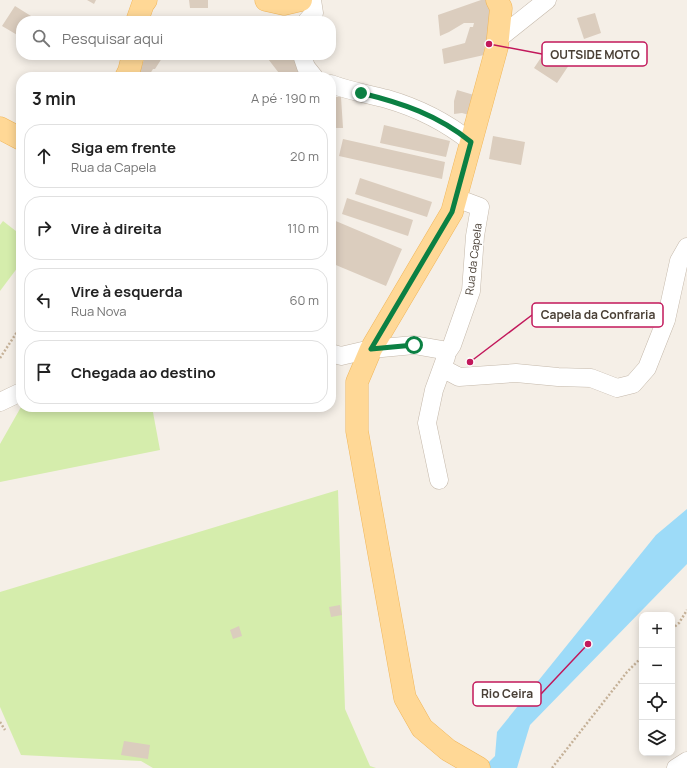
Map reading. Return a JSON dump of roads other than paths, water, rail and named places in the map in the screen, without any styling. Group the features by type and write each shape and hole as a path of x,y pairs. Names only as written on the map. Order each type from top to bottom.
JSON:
{"main road":[{"path":"266,0 284,4 301,0"},
{"path":"479,768 448,750 422,728 405,698 357,431 357,382 371,349 452,212 498,39 501,8 497,0"},
{"path":"128,72 132,60"},
{"path":"0,128 16,136"}],"street":[{"path":"311,16 314,13 312,0"},
{"path":"498,39 547,0"},
{"path":"304,60 310,72"},
{"path":"336,85 418,110 440,120 471,142"},
{"name":"Rua da Capela","path":"448,351 452,345 470,291 475,236 480,207 456,198"},
{"path":"442,368 458,377 516,373 591,378 617,388 633,384 647,368 650,361 666,320 679,261 687,246"},
{"path":"336,354 341,356 371,349 414,345 448,351 434,390 427,424 439,480"},
{"path":"0,402 16,394"},
{"path":"676,768 687,761"}],"water":[{"path":"687,509 687,564 530,725 517,768 483,768 495,756 497,732 656,535"}],"place":[{"name":"OUTSIDE MOTO","path":"489,44"},
{"name":"Capela da Confraria","path":"470,362"},
{"name":"Rio Ceira","path":"588,644"}]}
